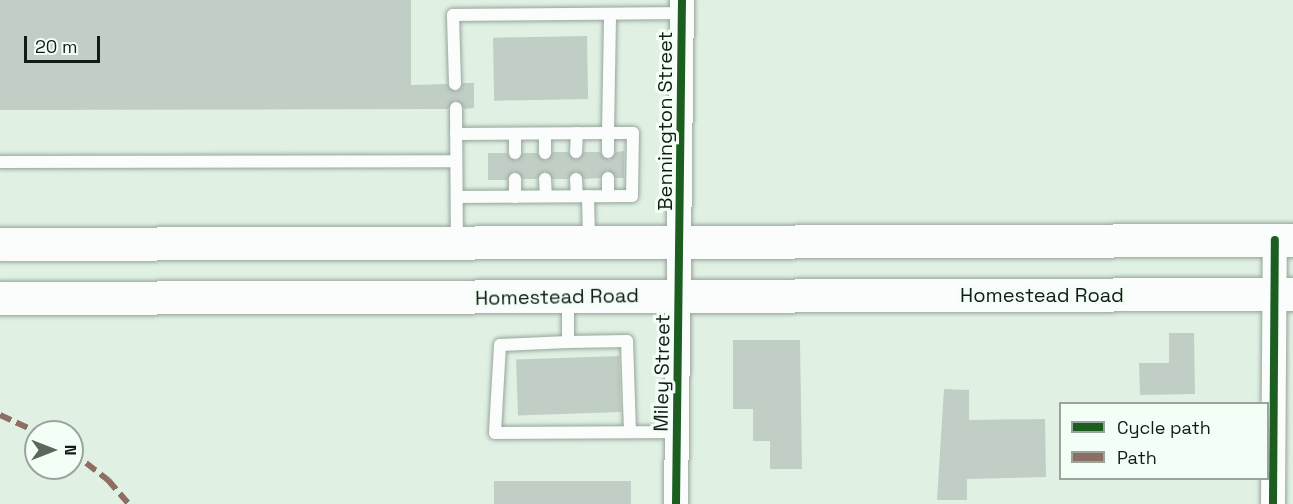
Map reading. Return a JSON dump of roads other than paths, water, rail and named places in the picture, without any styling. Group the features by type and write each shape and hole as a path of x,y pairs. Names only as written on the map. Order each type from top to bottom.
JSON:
{"main road":[{"path":"0,244 458,246 680,242 1284,240"},
{"name":"Homestead Road","path":"0,298 1284,294"}],"street":[{"name":"Bennington Street","path":"680,242 682,6"},
{"path":"1273,504 1284,294 1284,240"},
{"name":"Miley Street","path":"676,504 681,295 680,242"}],"lane":[{"path":"455,84 453,15 610,15 682,6"},
{"path":"608,152 610,15"},
{"path":"456,108 458,246"},
{"path":"576,152 577,133"},
{"path":"456,134 633,133 632,196 457,197"},
{"path":"515,134 515,153"},
{"path":"545,134 545,153"},
{"path":"0,162 456,161"},
{"path":"608,178 608,196"},
{"path":"515,179 516,197"},
{"path":"545,179 546,196"},
{"path":"576,179 582,196 589,243"},
{"path":"568,298 568,342"},
{"path":"630,432 627,342 500,345 495,433 678,432"}]}
